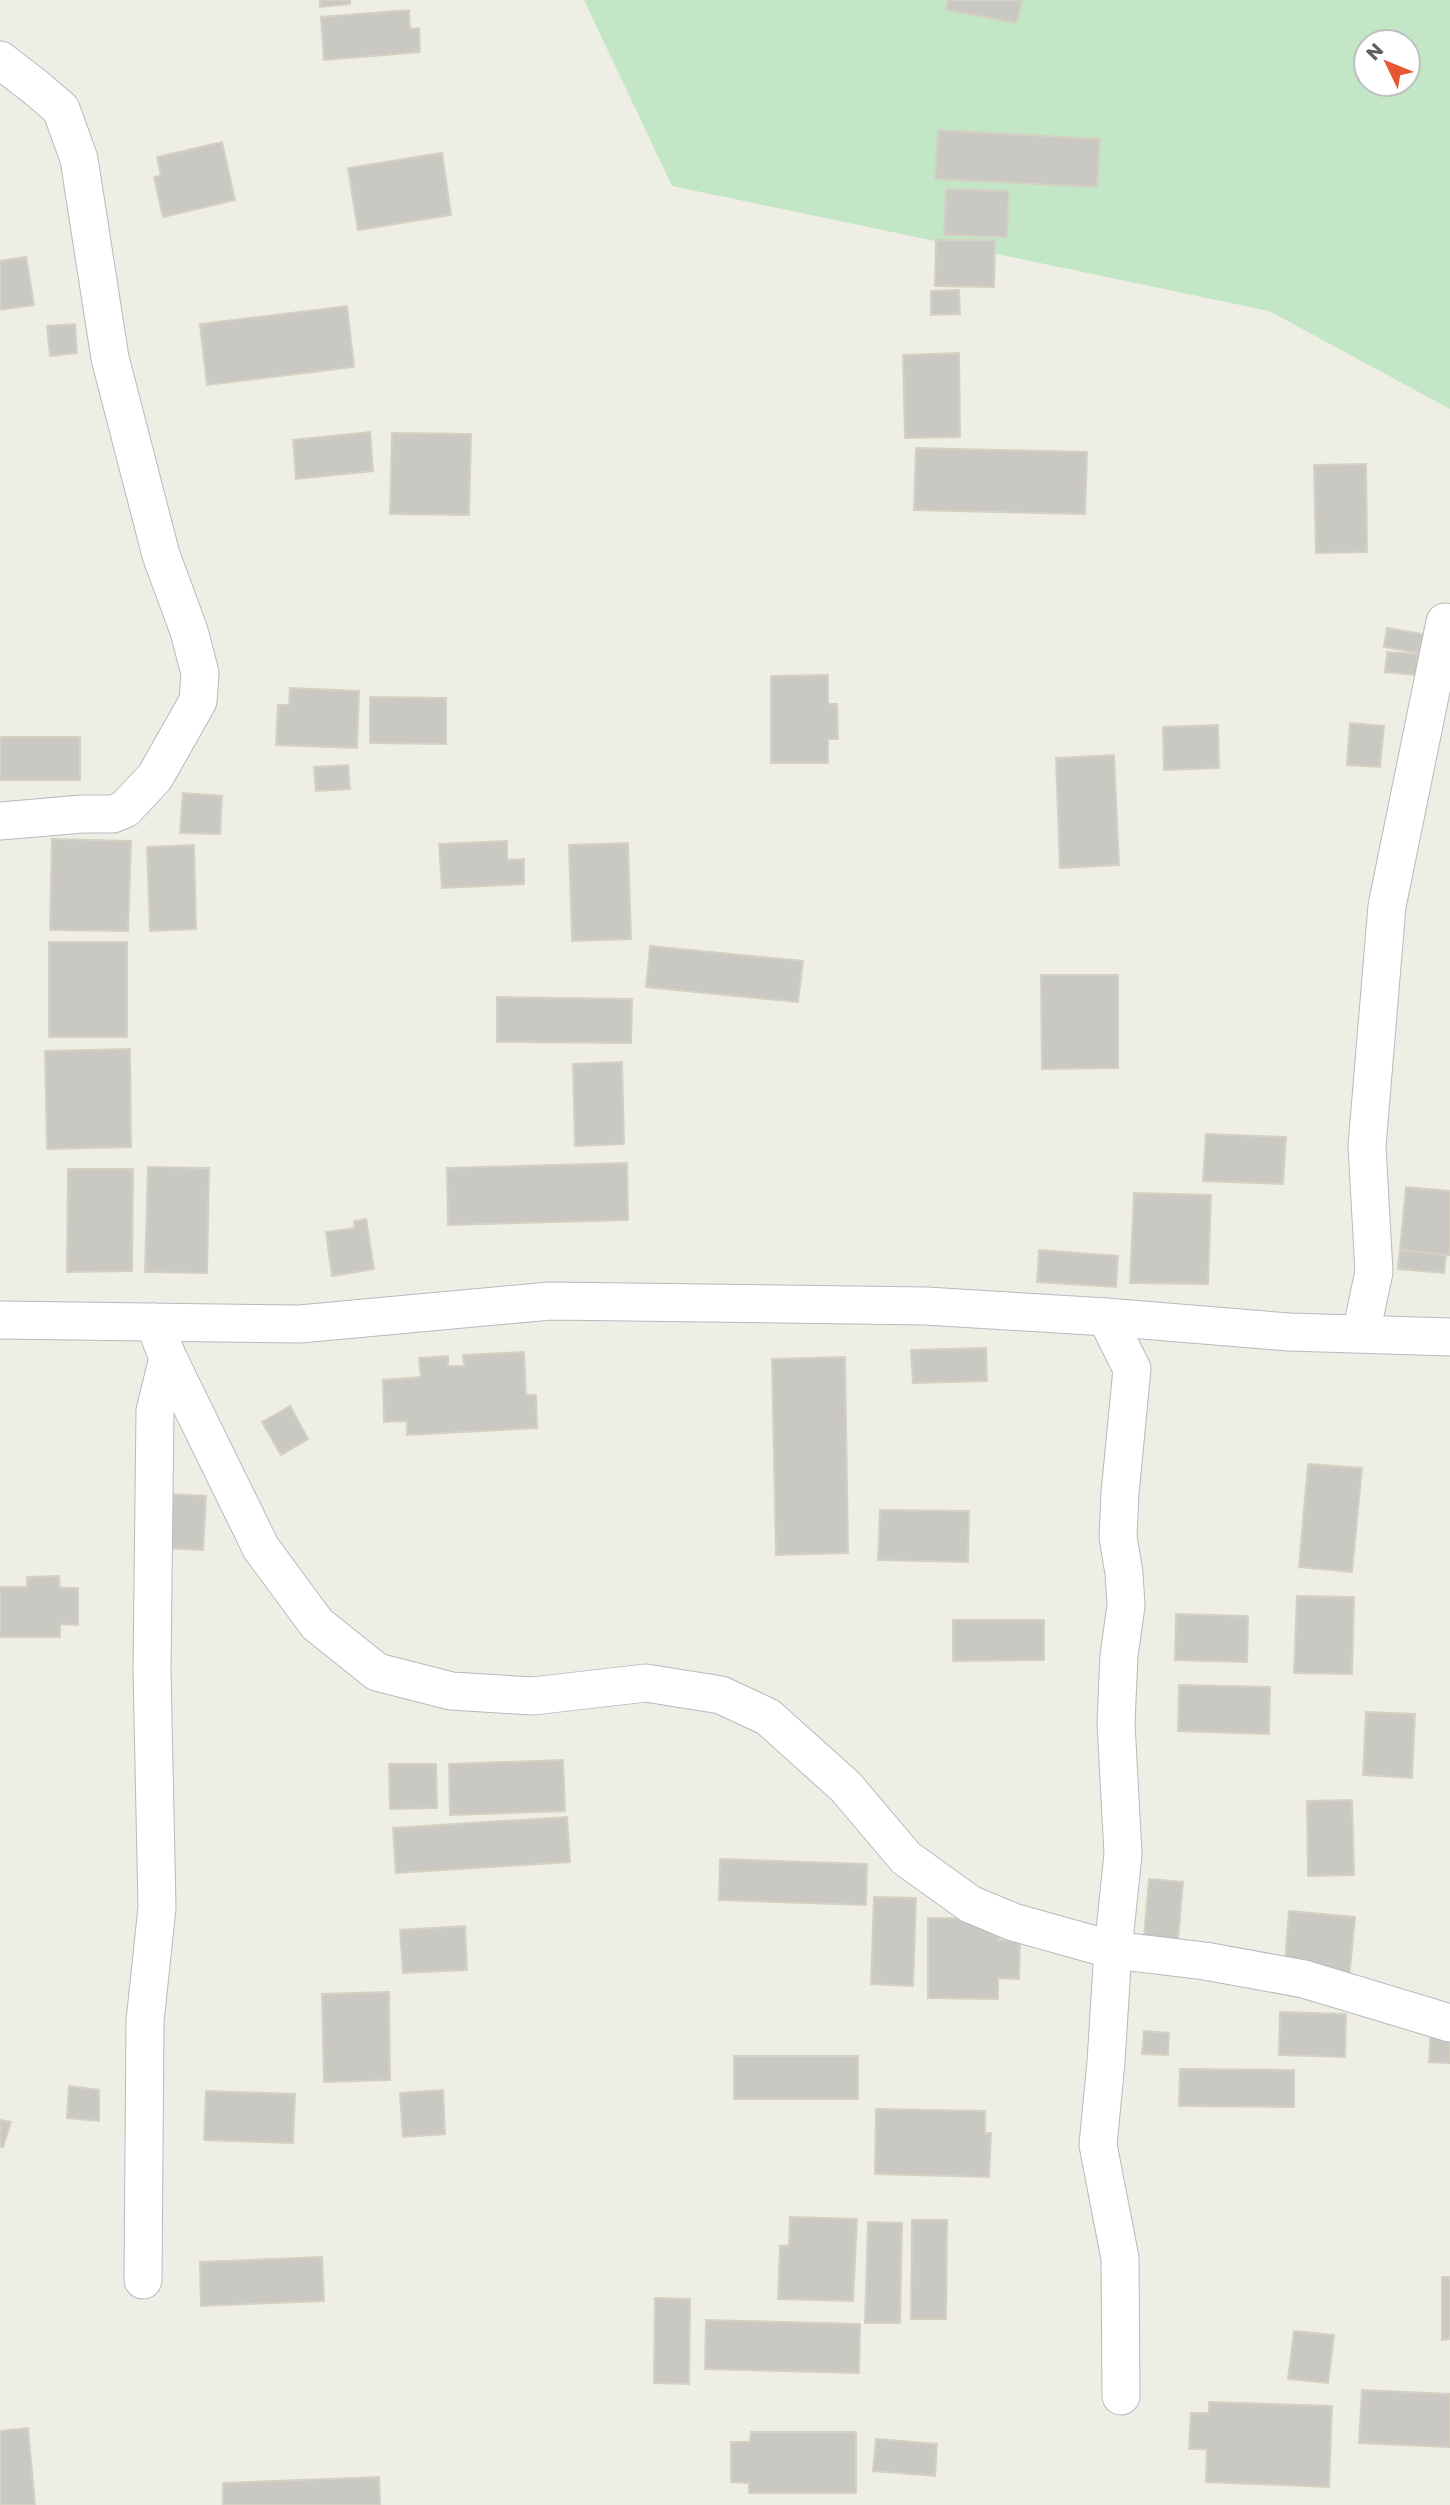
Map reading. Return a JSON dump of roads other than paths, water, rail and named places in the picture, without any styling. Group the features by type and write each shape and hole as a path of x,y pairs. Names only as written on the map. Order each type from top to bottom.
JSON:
{"street":[{"path":"0,60 61,109 79,159 110,359 161,555 189,631 200,673 198,701 155,777 125,809 113,814 0,821"},
{"path":"1361,1333 1374,1272 1367,1146 1387,906 1445,622"},
{"path":"0,1320 300,1324 550,1301 926,1306 1289,1332 1450,1337"},
{"path":"1106,1317 1132,1369 1118,1525 1126,1606 1119,1655 1116,1723 1123,1854 1098,2145 1120,2258 1121,2396"},
{"path":"154,1322 168,1359 261,1548 317,1624 377,1672 452,1691 533,1696 646,1683 721,1695 768,1717 846,1787 906,1858 970,1904 1013,1922 1113,1950 1205,1961 1304,1979 1450,2023"},
{"path":"1132,1369 1178,1323"},
{"path":"144,2280 145,2021 157,1908 152,1670 155,1411 168,1359"}]}
